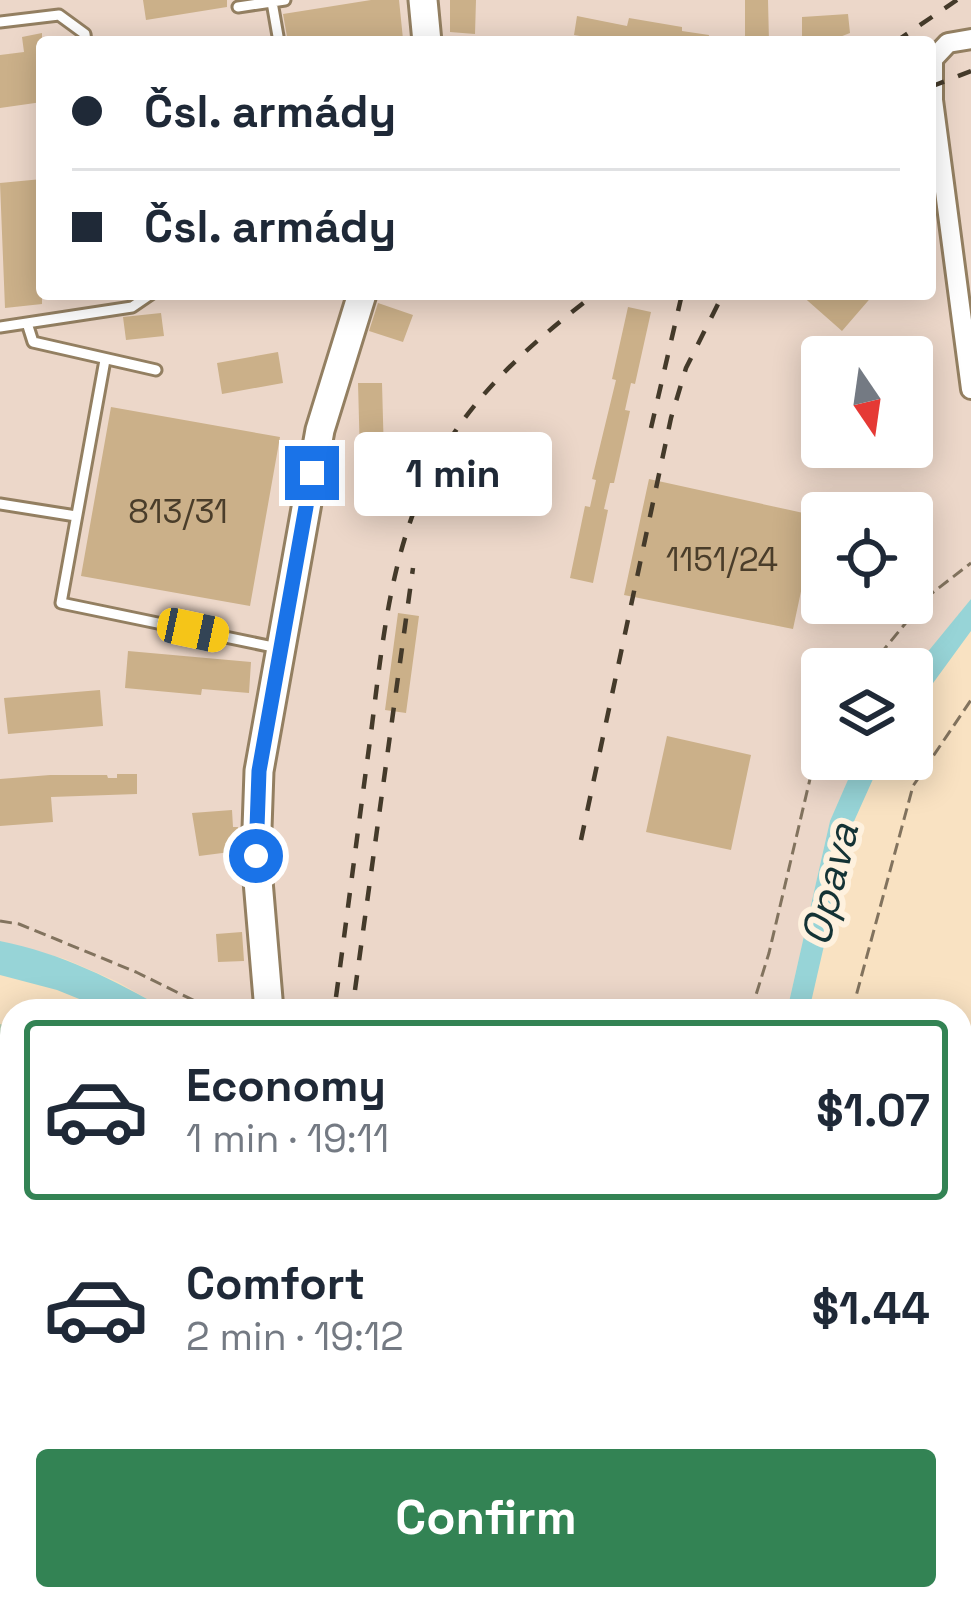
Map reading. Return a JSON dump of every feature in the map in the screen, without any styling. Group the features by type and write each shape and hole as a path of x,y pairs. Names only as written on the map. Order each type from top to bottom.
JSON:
{"main road":[{"path":"423,0 426,36"},
{"path":"267,999 256,856 259,771 320,430 360,300"}],"street":[{"path":"936,56 948,43 971,39"},
{"path":"936,123 971,389"}],"lane":[{"path":"238,7 285,0"},
{"path":"272,2 278,36"},
{"path":"0,22 59,16 85,36"},
{"path":"0,327 132,307 142,300"},
{"path":"27,323 33,342 156,370"},
{"path":"105,360 61,603 281,648"},
{"path":"0,504 76,516"}],"path":[{"path":"885,648 927,597 971,563"},
{"path":"855,999 913,786 971,700"},
{"path":"755,999 810,780"},
{"path":"0,921 19,924 191,999"}],"shaded area":[{"path":"0,0 971,0 971,599 931,648 801,648 801,780 848,780 830,821 790,999 147,999 65,959 0,941"}],"water":[{"path":"971,599 971,631 933,683 931,648"},
{"name":"Opava","path":"848,780 873,780 851,828 812,999 790,999 830,821"},
{"path":"0,941 87,969 146,999 79,999 0,975"}],"building":[{"path":"143,0 227,0 227,7 146,20"},
{"path":"399,0 403,36 287,36 283,14"},
{"path":"450,0 476,0 475,34 450,32"},
{"path":"745,0 768,0 769,36 745,36"},
{"path":"848,14 850,33 802,36 802,17"},
{"path":"577,16 627,26 629,18 709,35 580,36 574,35"},
{"path":"42,33 36,36 36,103 0,108 0,55 24,52 22,37"},
{"path":"36,180 36,300 42,304 5,308 0,183"},
{"path":"807,300 869,300 842,331"},
{"path":"378,303 413,315 403,342 369,331"},
{"path":"628,307 651,312 625,410 630,411 604,509 608,510 593,583 570,578 585,506 590,507 596,480 592,479"},
{"path":"161,313 164,336 126,340 123,317"},
{"path":"278,352 283,383 222,394 217,363"},
{"path":"358,383 382,383 384,456 360,457"},
{"path":"111,407 280,437 250,606 81,576"},
{"path":"482,464 482,469 531,465 533,488 466,494 464,466"},
{"path":"649,479 801,512 801,591 793,629 624,595"},
{"path":"398,613 419,616 406,713 385,710"},
{"path":"128,651 251,662 249,693 202,689 201,695 125,688"},
{"path":"100,690 103,726 8,734 4,698"},
{"path":"667,736 751,755 731,850 646,832"},
{"path":"117,774 137,774 137,794 51,797 53,822 0,826 0,779 117,778"},
{"path":"232,810 238,851 199,856 192,813"},
{"path":"242,932 244,961 218,962 216,934"}],"railway":[{"path":"904,36 957,0"},
{"path":"936,85 971,71"},
{"path":"336,997 385,627 409,524 438,459 470,411 529,349 588,300"},
{"path":"651,428 681,300"},
{"path":"581,840 671,418 686,368 720,300"},
{"path":"355,990 413,568"}],"route":[{"path":"256,856 259,771 312,473"}]}
